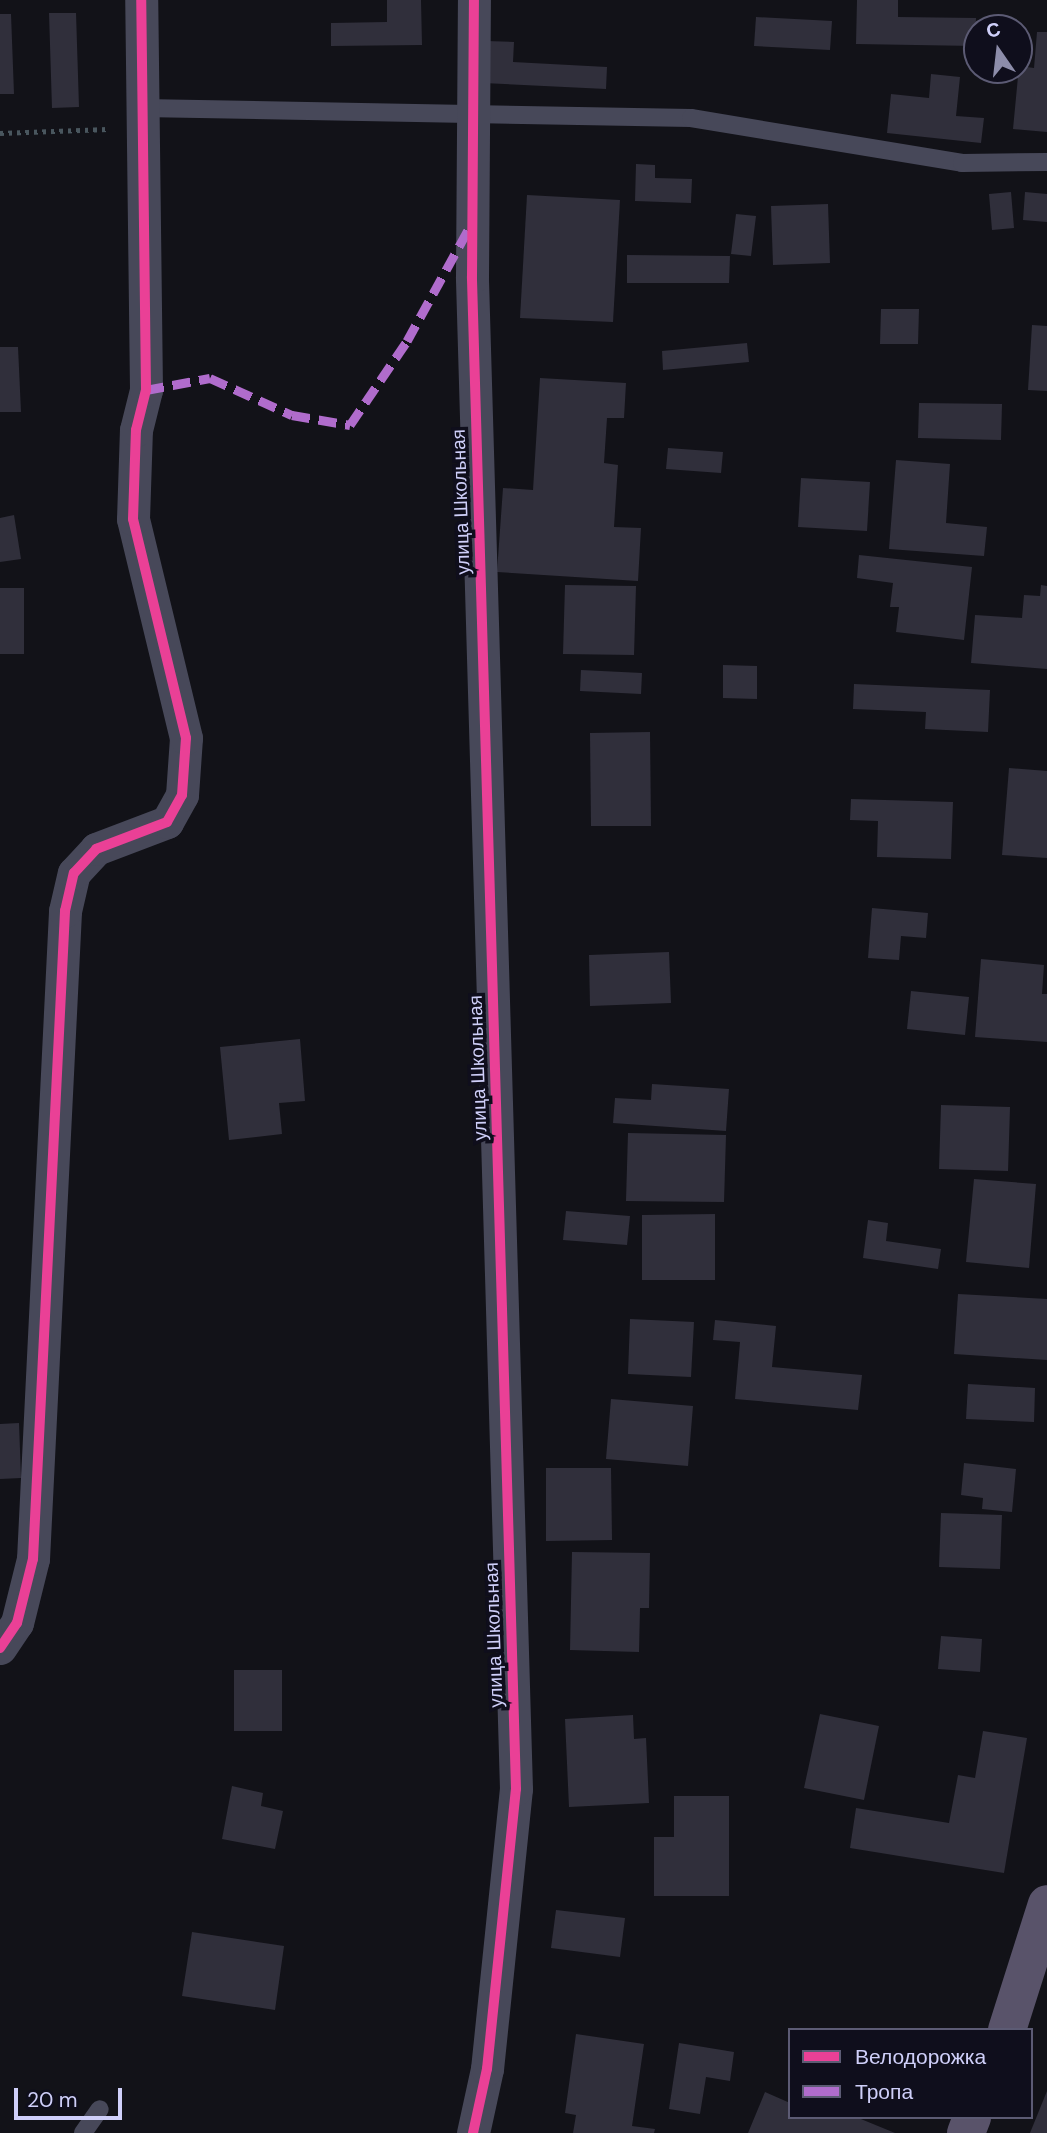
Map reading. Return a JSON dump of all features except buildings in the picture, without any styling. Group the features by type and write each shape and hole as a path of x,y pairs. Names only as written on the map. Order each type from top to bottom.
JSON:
{"main road":[{"path":"1008,2028 1047,1904"}],"street":[{"path":"0,1648 17,1623 33,1559 65,912 74,873 96,849 167,822 182,795 186,738 133,520 135,430 146,390 141,0"},
{"name":"улица Школьная","path":"473,2133 487,2069 516,1789 473,305 474,0"}],"lane":[{"path":"142,118 473,113 691,118 962,163 1047,162"},
{"path":"83,2133 100,2109"}],"path":[{"path":"0,133 142,118"}],"marked path":[{"path":"146,390 210,378 292,415 350,425 407,341 469,228"}],"cycle path":[{"path":"0,1648 17,1623 33,1559 65,911 74,873 96,849 167,822 182,795 186,738 133,519 136,430 146,390 141,0"},
{"path":"473,2133 487,2069 516,1789 472,277 474,0"}]}
